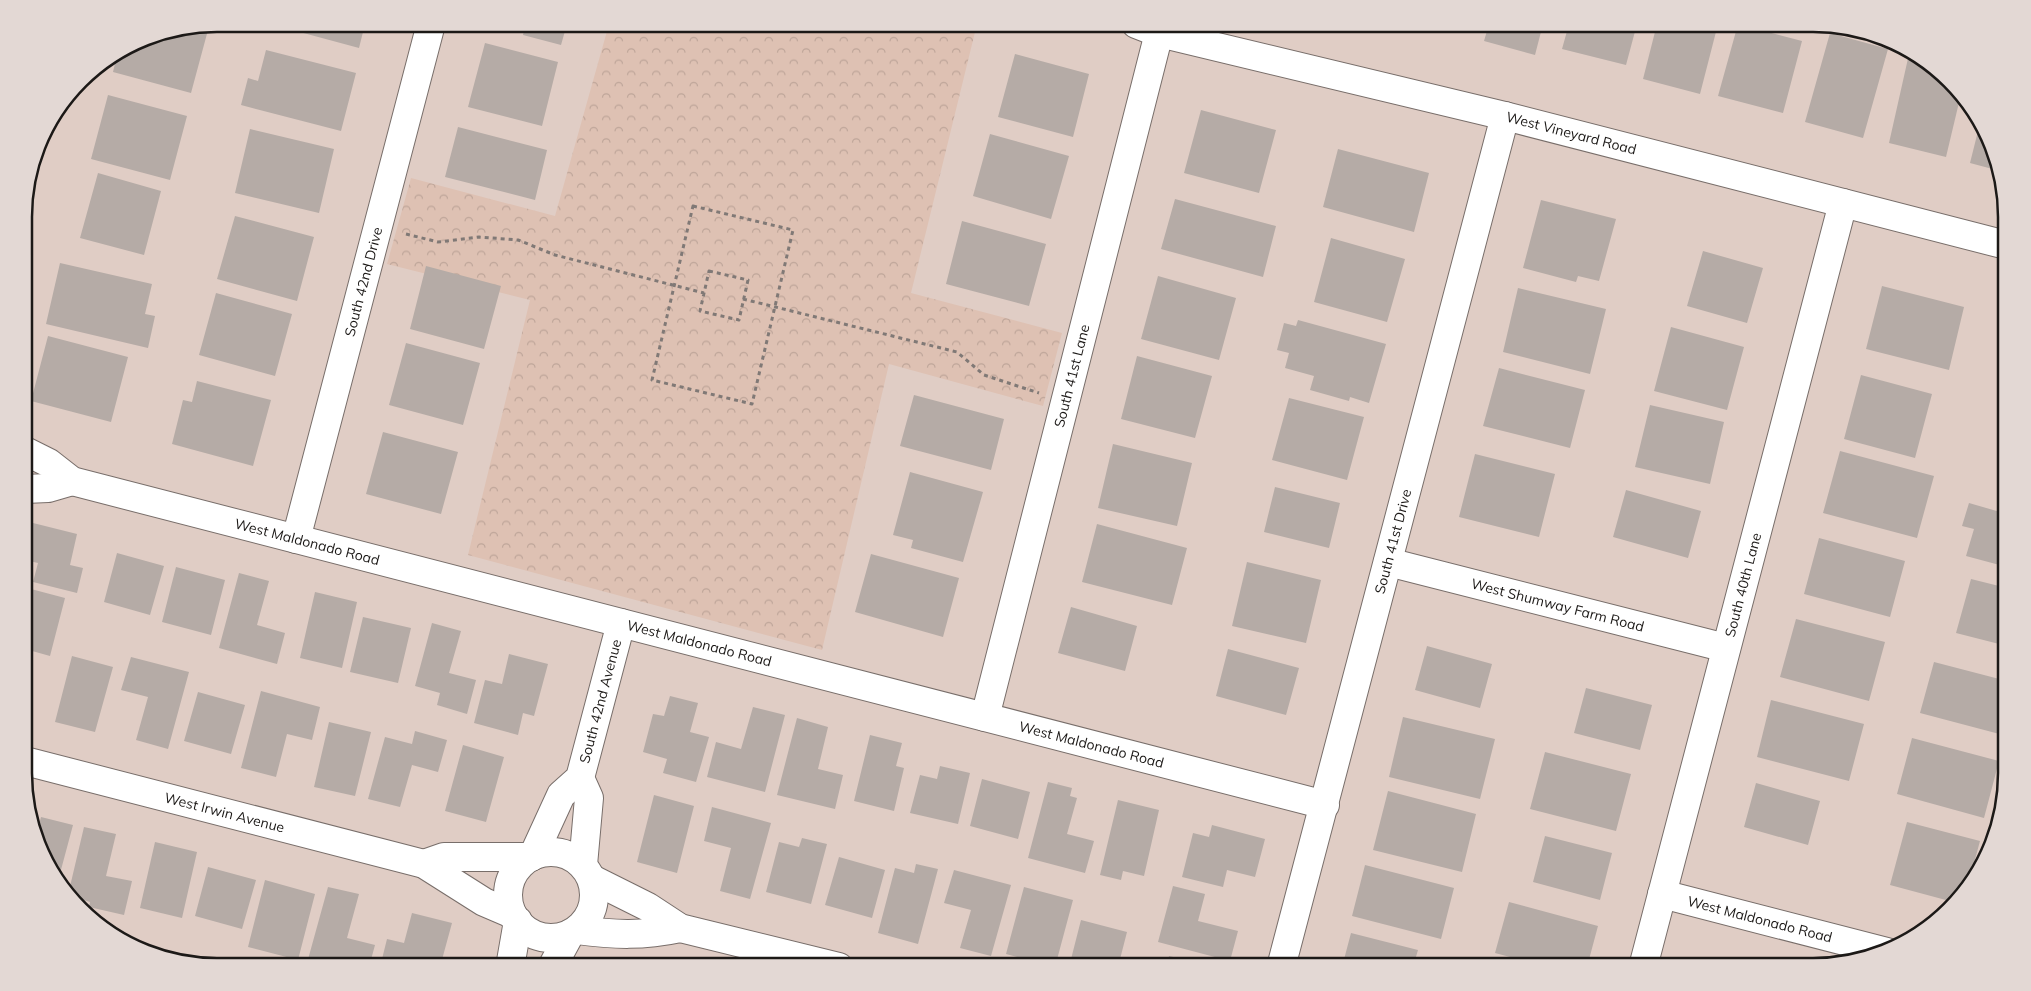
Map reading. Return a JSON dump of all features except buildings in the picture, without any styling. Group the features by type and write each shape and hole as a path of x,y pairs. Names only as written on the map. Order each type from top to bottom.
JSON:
{"street":[{"name":"South 42nd Drive","path":"296,539 429,32"},
{"name":"South 41st Lane","path":"985,717 1066,398 1146,32"},
{"name":"West Vineyard Road","path":"1163,32 1505,116 1998,243"},
{"name":"South 41st Drive","path":"1284,958 1326,805 1505,116"},
{"name":"South 40th Lane","path":"1646,958 1843,203"},
{"name":"West Maldonado Road","path":"32,454 49,463 72,481 1326,805"},
{"path":"32,489 48,488 72,481"},
{"name":"West Shumway Farm Road","path":"1388,562 1726,648"},
{"name":"South 42nd Avenue","path":"532,857 561,796 580,778 621,623"},
{"name":"West Irwin Avenue","path":"32,763 424,864 484,902 515,917"},
{"name":"South 42nd Avenue","path":"580,778 589,798 587,872"},
{"path":"680,928 650,935 610,935 574,932 557,938 544,938 530,933 515,917 508,901 511,882 520,865 532,857 546,852 560,853 572,857 587,872 680,928 802,958"},
{"name":"West Irwin Avenue","path":"424,864 444,858 532,857"},
{"path":"558,958 574,932 587,920 593,907 595,893 587,872"},
{"name":"West Maldonado Road","path":"1662,894 1874,949"},
{"path":"511,958 515,917"}],"path":[{"path":"693,206 793,230 752,404 652,380 674,286 693,206"},
{"path":"378,226 438,242 479,237 518,240 555,255 704,293"},
{"path":"709,272 748,280 744,299 739,320 700,311 709,272"},
{"path":"744,299 957,352 984,376 1045,395 1066,398"}],"shaded area":[{"path":"1813,32 1849,36 1873,42 1906,57 1935,78 1953,96 1974,125 1989,158 1997,194 1998,785 1989,833 1974,866 1953,895 1935,913 1906,934 1873,949 1825,958 206,958 158,949 125,934 96,913 78,895 57,866 42,833 34,797 32,773 32,218 34,194 42,158 57,125 78,96 96,78 125,57 158,42 206,33"}],"green space":[{"path":"607,32 975,32 911,293 1062,333 1043,406 889,364 822,650 468,555 530,300 387,264 411,178 555,216"}]}
